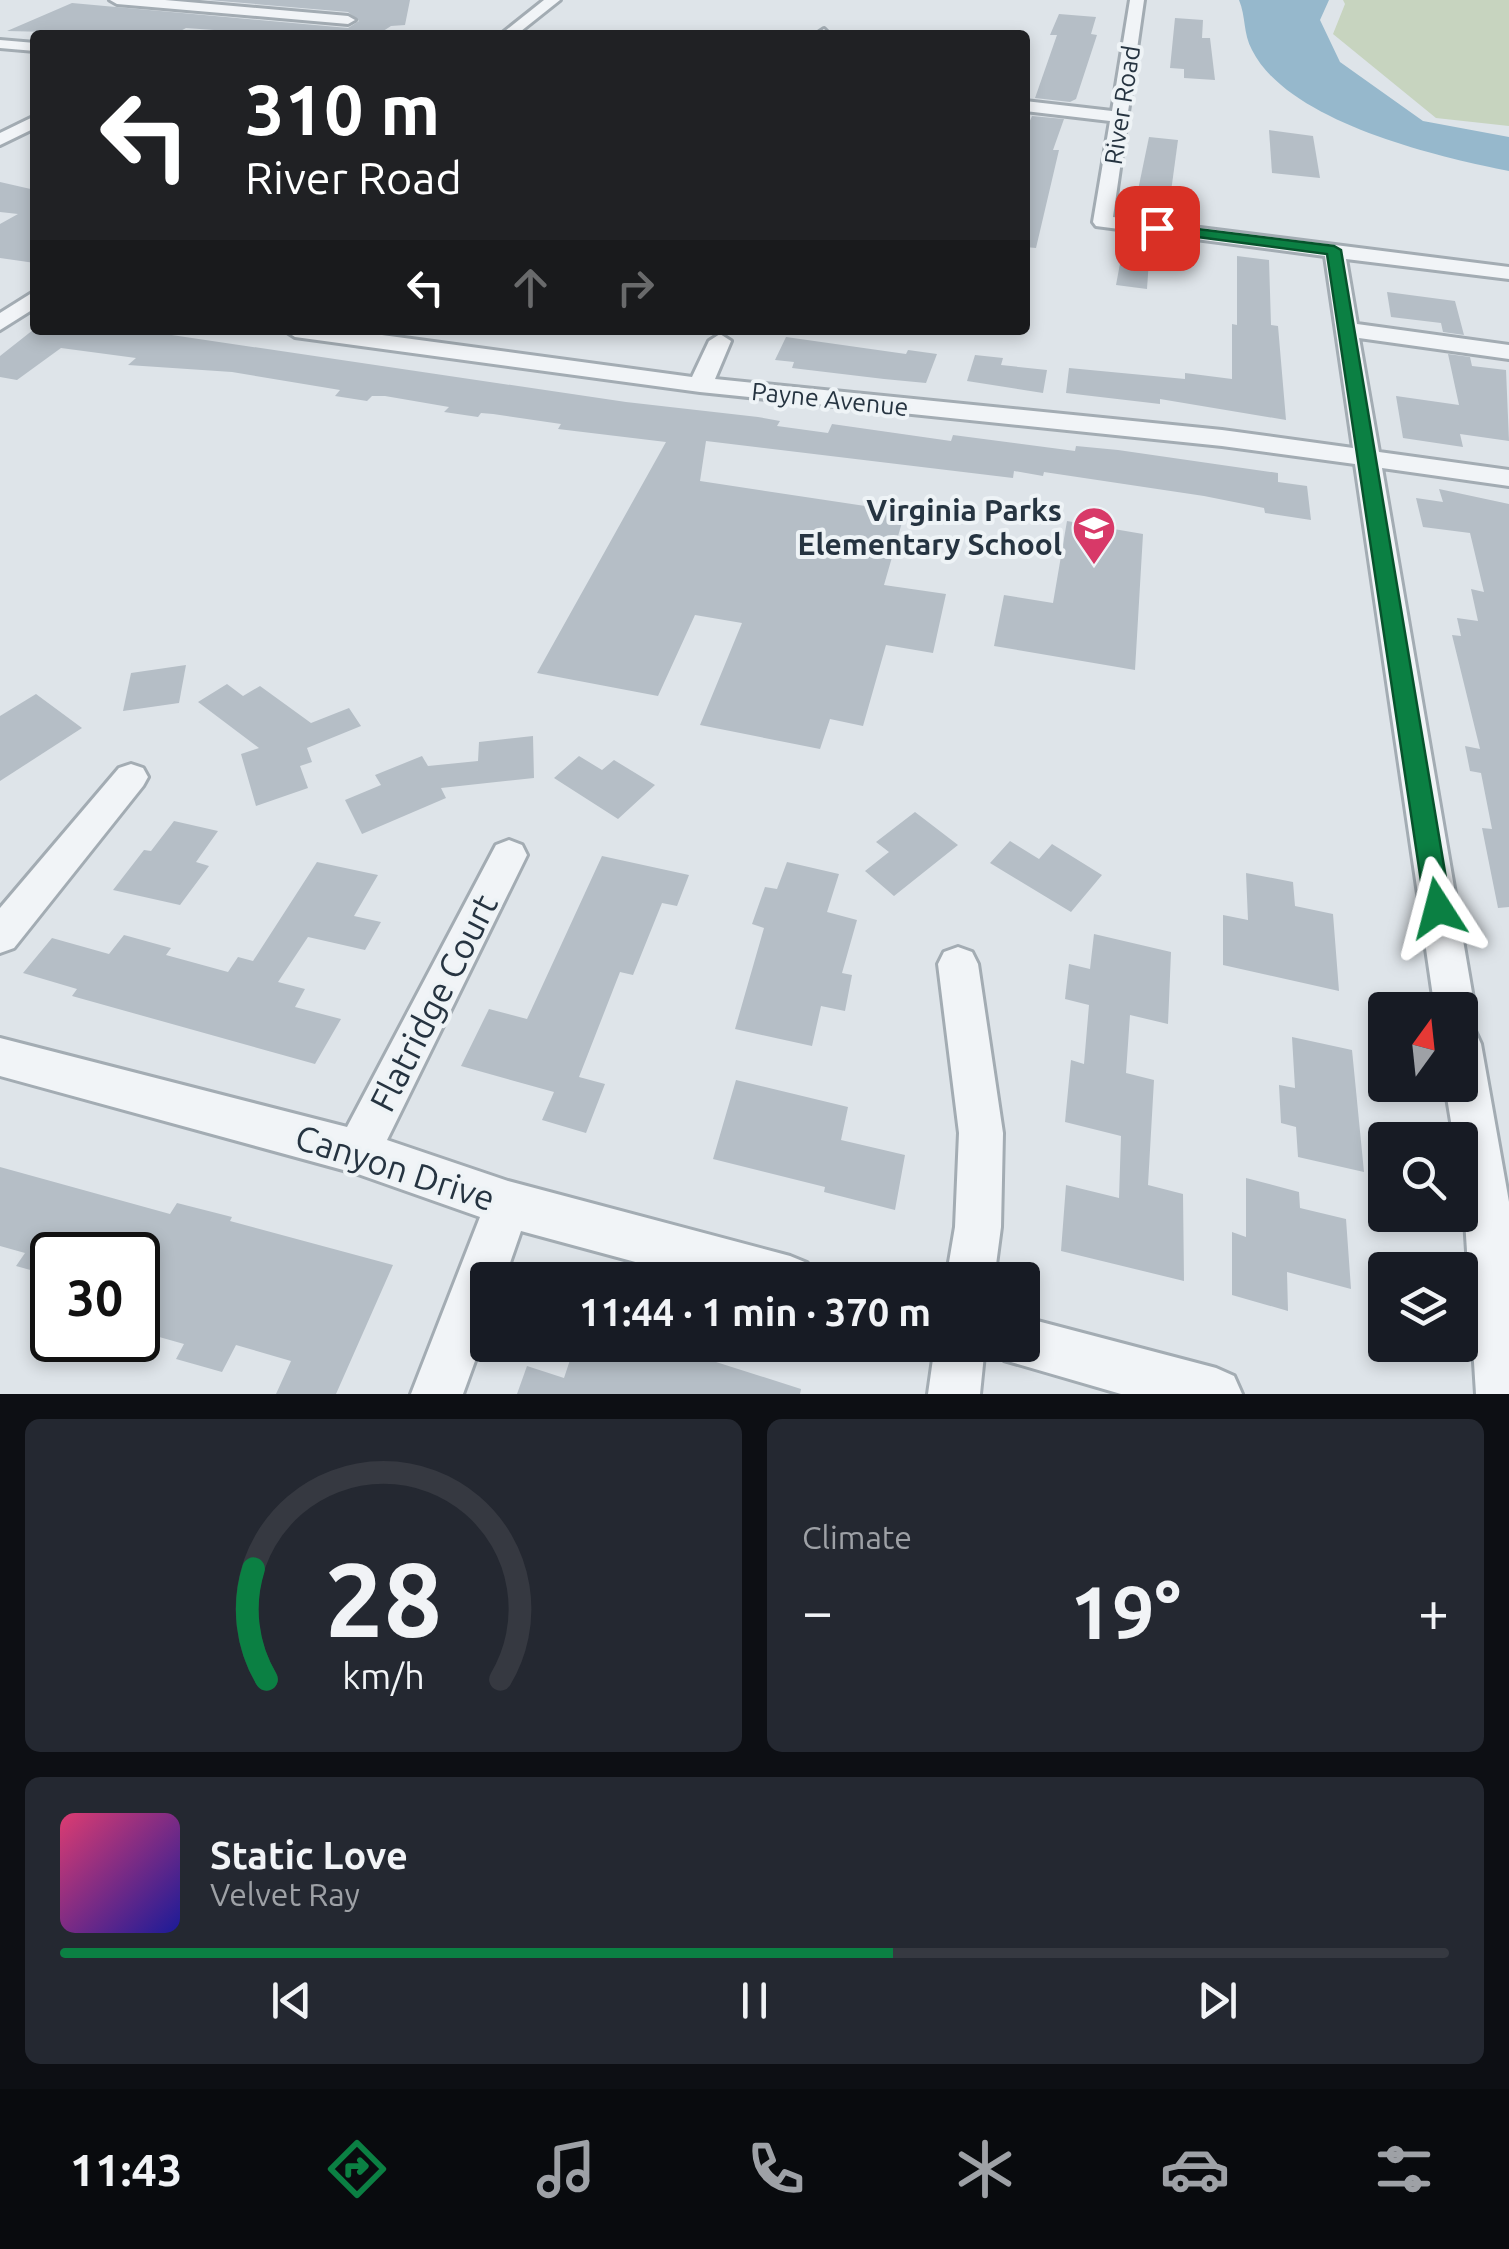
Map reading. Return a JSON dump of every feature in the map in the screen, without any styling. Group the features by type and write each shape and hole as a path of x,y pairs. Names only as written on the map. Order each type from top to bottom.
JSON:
{"street":[{"path":"117,0 348,20 331,30"},
{"path":"514,30 553,0"},
{"name":"River Road","path":"1137,0 1103,222 1509,273"},
{"path":"0,44 30,47"},
{"path":"1030,107 1120,116"},
{"path":"0,115 30,119"},
{"path":"0,140 30,123"},
{"path":"1334,250 1451,992"},
{"path":"4,288 30,294"},
{"path":"0,323 30,299"},
{"path":"1346,329 1509,352"},
{"name":"Payne Avenue","path":"331,335 700,385 1080,422 1509,478"},
{"path":"459,353 474,335"},
{"path":"700,385 720,341"},
{"path":"0,936 131,777"},
{"name":"Flatridge Court","path":"358,1152 509,855"},
{"path":"958,964 981,1132 978,1227 973,1262"},
{"name":"Canyon Drive","path":"0,1057 358,1152 508,1204 723,1262"},
{"path":"1473,1102 1497,1205 1502,1394"},
{"path":"437,1394 508,1204"},
{"path":"1040,1347 1216,1394"},
{"path":"954,1394 958,1362"}],"green space":[{"path":"1343,0 1509,0 1509,126 1436,118 1333,34 1345,4"}],"water":[{"path":"1239,0 1329,0 1320,20 1340,62 1423,121 1509,137 1509,171 1406,146 1330,116 1297,97 1270,75 1252,50"}],"building":[{"path":"208,0 410,0 405,25 385,30 7,31 72,3 348,28 359,21 348,12"},
{"path":"1059,14 1096,17 1091,34 1097,35 1076,99 1070,102 1035,98 1057,35 1050,35"},
{"path":"1175,18 1203,20 1202,38 1210,38 1215,80 1184,78 1184,69 1170,68"},
{"path":"1032,116 1064,119 1053,150 1059,150 1036,248 1030,247"},
{"path":"1269,130 1313,136 1320,178 1272,173"},
{"path":"1149,137 1178,140 1170,199 1137,195"},
{"path":"0,182 30,189 30,262 0,258 0,224 18,214 0,212"},
{"path":"1124,242 1150,245 1147,289 1116,285"},
{"path":"1237,256 1269,260 1271,325 1278,326 1286,420 1160,399 1160,404 1066,393 1069,368 1185,379 1185,373 1232,379"},
{"path":"1387,292 1455,301 1464,335 1443,332 1441,323 1391,317"},
{"path":"30,332 172,335 626,402 758,417 780,421 777,426 828,433 832,424 951,441 953,435 1075,451 1076,446 1118,450 1278,473 1278,482 1307,486 1311,520 1265,513 1264,508 1204,496 1044,472 1043,476 1014,471 1013,478 706,441 700,481 905,512 884,585 946,594 933,653 886,645 863,726 830,719 820,749 700,725 742,623 695,615 658,696 537,673 666,442 558,429 561,424 493,414 481,413 478,417 444,412 449,407 385,396 372,396 367,401 335,396 340,390 232,372 128,365 136,358 61,348 17,380 0,377 0,356"},
{"path":"786,337 906,354 908,350 937,354 926,383 884,379 792,368 794,362 775,360"},
{"path":"1448,354 1470,357 1472,366 1506,370 1509,441 1460,434 1463,447 1403,438 1396,396 1459,405"},
{"path":"975,355 1003,358 1001,365 1047,370 1043,393 967,381"},
{"path":"1439,489 1509,504 1509,907 1498,908 1482,828 1492,829 1481,773 1470,771 1465,746 1480,749 1452,635 1461,636 1457,618 1478,621 1471,589 1484,592 1470,533 1423,527 1416,498 1443,502"},
{"path":"1067,521 1143,534 1135,670 994,646 1004,595 1053,603"},
{"path":"186,665 179,703 123,711 131,673"},
{"path":"227,684 243,696 260,686 311,723 349,708 361,726 307,748 312,762 300,766 308,788 256,806 241,754 259,748 198,702"},
{"path":"36,694 82,728 0,781 0,716"},
{"path":"533,736 534,778 441,788 446,798 362,834 345,800 381,785 375,775 422,756 428,766 478,761 479,742"},
{"path":"579,756 602,770 614,760 655,785 618,819 554,778"},
{"path":"915,812 958,845 894,896 865,871 889,852 876,842"},
{"path":"174,821 218,831 196,862 209,866 180,905 113,890 144,850 151,851"},
{"path":"1010,841 1039,859 1052,844 1102,875 1071,912 990,863"},
{"path":"602,856 689,875 677,906 662,903 633,975 620,972 579,1077 605,1084 586,1133 542,1120 554,1092 461,1066 489,1009 527,1019"},
{"path":"317,862 378,875 354,916 381,922 365,950 308,937 278,982 305,989 295,1007 341,1019 315,1064 72,996 77,989 23,973 52,938 109,954 124,935 171,948 166,955 228,972 238,957 253,961"},
{"path":"787,862 839,874 827,912 857,920 842,973 852,975 845,1011 821,1006 812,1046 735,1029 764,928 752,924 765,887 777,889"},
{"path":"1246,873 1293,882 1295,906 1333,914 1339,991 1223,965 1223,915 1248,920"},
{"path":"1094,934 1171,952 1168,1024 1130,1015 1126,1073 1154,1080 1148,1185 1183,1194 1184,1281 1061,1251 1066,1185 1119,1198 1121,1136 1065,1122 1071,1060 1084,1064 1089,1005 1065,999 1069,964 1090,969"},
{"path":"1292,1037 1352,1050 1364,1172 1298,1157 1296,1127 1281,1123 1279,1085 1295,1088"},
{"path":"736,1080 848,1107 841,1140 905,1155 895,1210 824,1192 825,1187 713,1159"},
{"path":"0,1167 170,1214 177,1203 393,1265 336,1394 276,1394 291,1361 236,1345 222,1372 176,1359 184,1344 160,1337 160,1232 30,1232 30,1270 16,1266 25,1253 0,1246"},
{"path":"1246,1178 1299,1192 1300,1208 1346,1219 1351,1289 1287,1272 1288,1311 1232,1295 1232,1232 1246,1237"},
{"path":"569,1362 716,1362 801,1389 800,1394 517,1394 527,1366 564,1378"}],"place":[{"name":"Virginia Parks Elementary School","path":"1094,566"}],"route":[{"path":"1157,228 1334,250 1438,908"}]}
